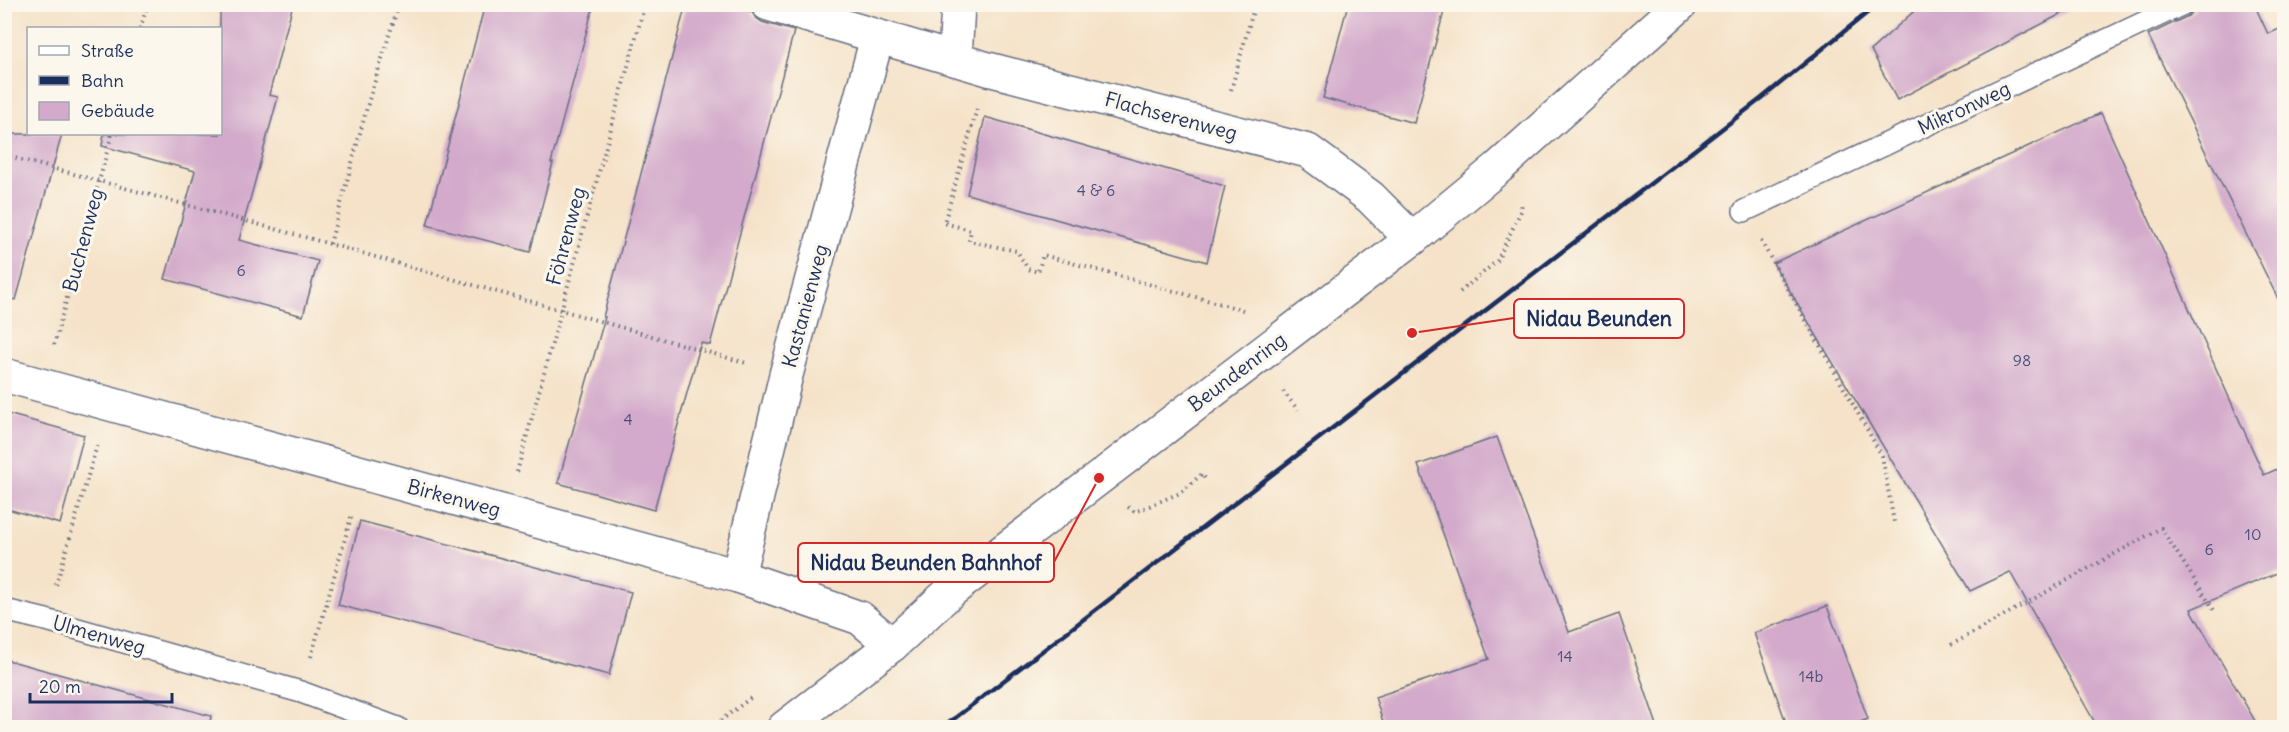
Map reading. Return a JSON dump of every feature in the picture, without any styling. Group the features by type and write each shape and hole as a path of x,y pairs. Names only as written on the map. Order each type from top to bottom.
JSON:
{"street":[{"path":"768,4 877,38 955,59 958,4"},
{"name":"Beundenring","path":"784,728 892,645 951,591 1412,239 1499,167 1680,4"},
{"name":"Kastanienweg","path":"738,576 786,375 877,38"},
{"name":"Flachserenweg","path":"955,59 1308,151 1370,197 1412,239"},
{"name":"Birkenweg","path":"4,375 738,576 860,618 892,645"}],"lane":[{"name":"Mikronweg","path":"1744,211 2183,4"},
{"name":"Ulmenweg","path":"4,610 301,692 398,728"}],"path":[{"path":"140,27 148,4"},
{"path":"330,244 369,100 399,4"},
{"name":"Föhrenweg","path":"516,475 645,4"},
{"path":"1228,100 1255,4"},
{"path":"988,69 944,223 970,230 969,241 1017,251 1028,269 1038,272 1043,255 1243,310"},
{"name":"Buchenweg","path":"53,345 112,135"},
{"path":"4,155 562,309 786,375"},
{"path":"1460,292 1497,261 1521,211 1522,198"},
{"path":"1744,211 1882,456 1894,522"},
{"path":"46,620 109,404"},
{"path":"301,692 363,474"},
{"path":"1125,505 1135,512 1180,493 1202,474 1206,480"},
{"path":"1951,645 2162,528 2214,610"}],"building":[{"path":"220,4 293,4 269,95 278,97 239,240 318,261 303,316 165,279 195,171 102,146 104,135 222,135 222,27 220,27"},
{"path":"485,4 594,4 551,163 553,163 530,252 427,225"},
{"path":"686,4 723,4 752,12 762,22 794,31 710,345 701,343 654,510 558,483 605,317 603,317"},
{"path":"1348,4 1446,4 1414,123 1323,98"},
{"path":"1922,4 2080,4 1897,100 1871,50"},
{"path":"2196,4 2254,4 2268,34 2284,27 2284,311 2148,35 2188,16 2194,11"},
{"path":"2101,113 2264,475 2284,466 2284,570 2191,609 2259,728 2098,728 2010,572 1970,591 1773,263"},
{"path":"985,117 1225,186 1207,262 967,194"},
{"path":"4,134 62,135 16,300 4,298"},
{"path":"4,413 84,435 60,524 4,508"},
{"path":"1497,437 1569,632 1619,614 1658,728 1385,728 1375,697 1489,659 1418,465"},
{"path":"360,521 631,592 609,675 338,605"},
{"path":"1827,606 1868,719 1846,728 1788,728 1754,633"},
{"path":"4,659 211,716 209,728 4,728"}],"railway":[{"path":"942,728 1762,98 1878,4"}],"place":[{"name":"Nidau Beunden","path":"1412,333"},
{"name":"Nidau Beunden Bahnhof","path":"1099,478"}]}
